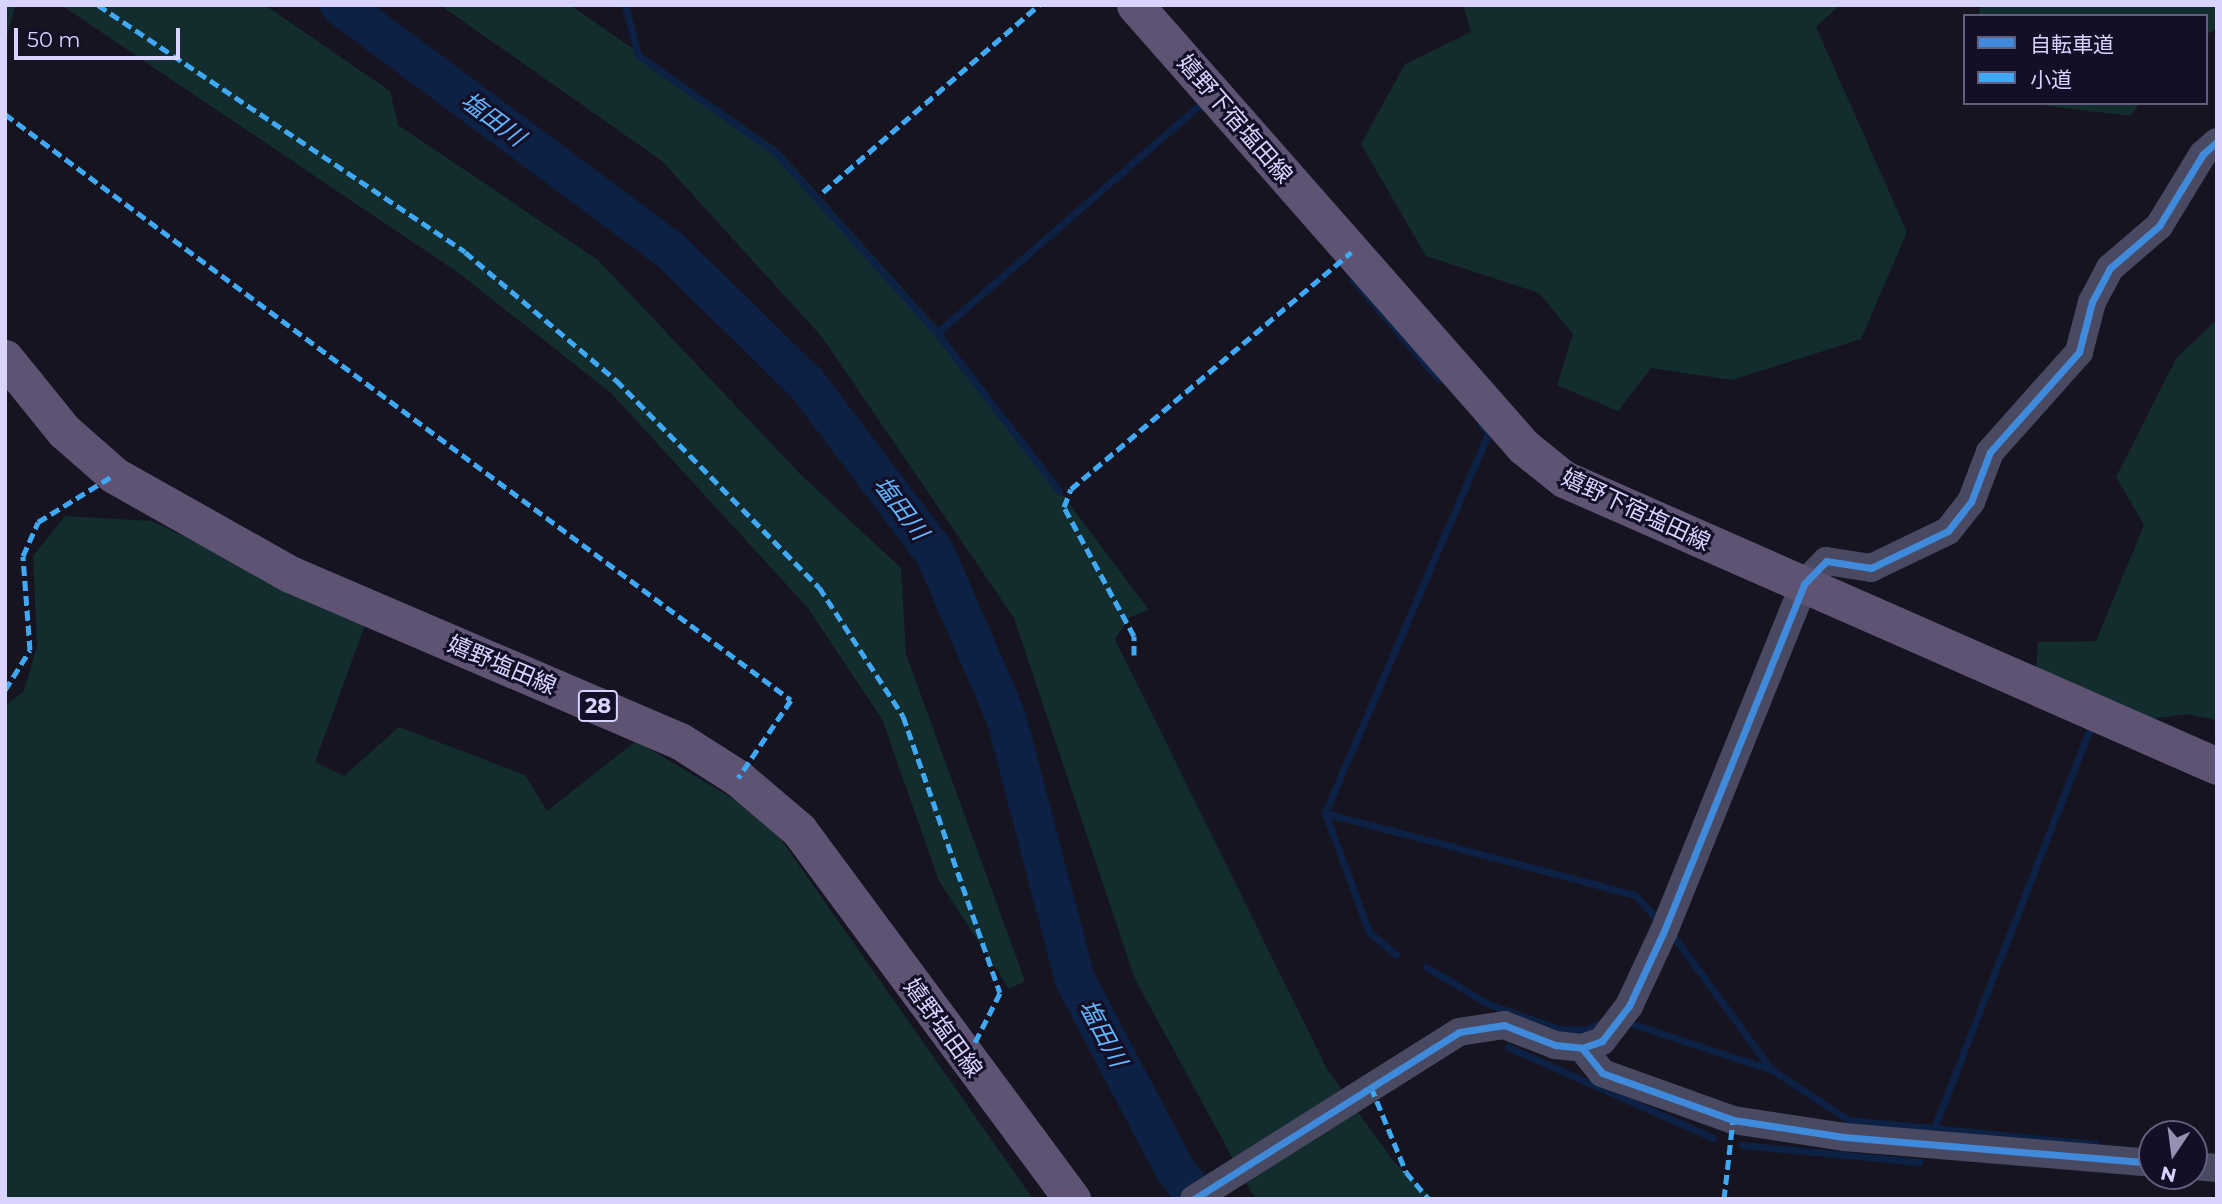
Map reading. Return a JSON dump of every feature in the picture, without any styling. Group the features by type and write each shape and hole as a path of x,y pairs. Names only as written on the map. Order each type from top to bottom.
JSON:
{"main road":[{"name":"嬉野下宿塩田線","path":"1135,5 1524,447 1564,480 2217,766"},
{"name":"嬉野塩田線","path":"5,358 64,431 114,475 290,573 680,741 738,778 799,830 1072,1199"}],"street":[{"path":"1194,1199 1459,1032 1483,1024 1582,1048 1602,1041 1629,1006 1804,584 1826,561 1871,568 1948,531 1971,502 1990,452 2079,352 2092,302 2110,268 2160,226 2217,142"},
{"path":"1582,1048 1601,1073 1733,1120 1844,1137 2138,1162"}],"green space":[{"path":"5,5 15,5 5,45"},
{"path":"61,5 265,5 390,91 398,125 598,260 800,474 901,568 906,654 1025,981 1009,989 939,881 882,719 807,607 611,393 460,274"},
{"path":"440,5 570,5 778,149 937,327 1149,610 1130,617 1115,639 1327,1069 1394,1162 1433,1199 1257,1199 1251,1192 1135,979 1014,618 822,337 662,161"},
{"path":"1463,5 1840,5 1816,27 1907,232 1861,339 1732,380 1651,368 1618,411 1557,385 1573,334 1539,293 1426,256 1361,144 1405,64 1471,32"},
{"path":"1981,5 2217,5 2217,28 2208,34 2208,14 1979,14"},
{"path":"2039,105 2138,105 2130,116"},
{"path":"2217,320 2217,720 2186,714 2138,721 2036,673 2038,642 2096,641 2144,525 2116,477 2177,357"},
{"path":"65,516 152,521 365,625 315,762 344,776 399,727 525,775 547,811 636,741 766,818 1033,1199 5,1199 5,706 24,691 37,646 33,556"}],"waterway":[{"name":"塩田川","path":"340,5 672,252 807,384 935,553 1006,717 1075,980 1174,1168 1197,1199"},
{"path":"625,5 638,55 775,152 937,333 1200,104 1203,108"},
{"path":"1353,280 1439,380"},
{"path":"937,333 1059,491"},
{"path":"1481,424 1488,434 1325,813 1635,895 1656,918"},
{"path":"1934,1128 2090,727 2095,729"},
{"path":"1325,813 1369,932 1396,955"},
{"path":"1674,937 1771,1069"},
{"path":"1426,967 1488,1004 1560,1029 1587,1030 1605,1020"},
{"path":"1633,1024 1772,1070 1849,1120 2095,1144"},
{"path":"1508,1047 1713,1138"},
{"path":"1742,1145 1919,1162"}],"marked path":[{"path":"98,5 465,252 616,380 819,587 903,716 1000,993 966,1060"},
{"path":"823,192 1039,5"},
{"path":"5,114 791,700 738,778"},
{"path":"1134,655 1134,636 1064,507 1071,489 1351,252"},
{"path":"5,690 30,650 23,556 38,522 114,475"},
{"path":"1371,1087 1406,1172 1429,1199"},
{"path":"1724,1199 1733,1120"}],"cycle path":[{"path":"1194,1199 1459,1032 1504,1025 1555,1045 1582,1048 1602,1041 1629,1006 1664,931 1804,584 1826,561 1871,568 1948,531 1971,502 1990,452 2079,352 2092,302 2110,268 2159,226 2203,154 2217,142"},
{"path":"1582,1048 1602,1073 1733,1120 1844,1137 2138,1162"}]}
